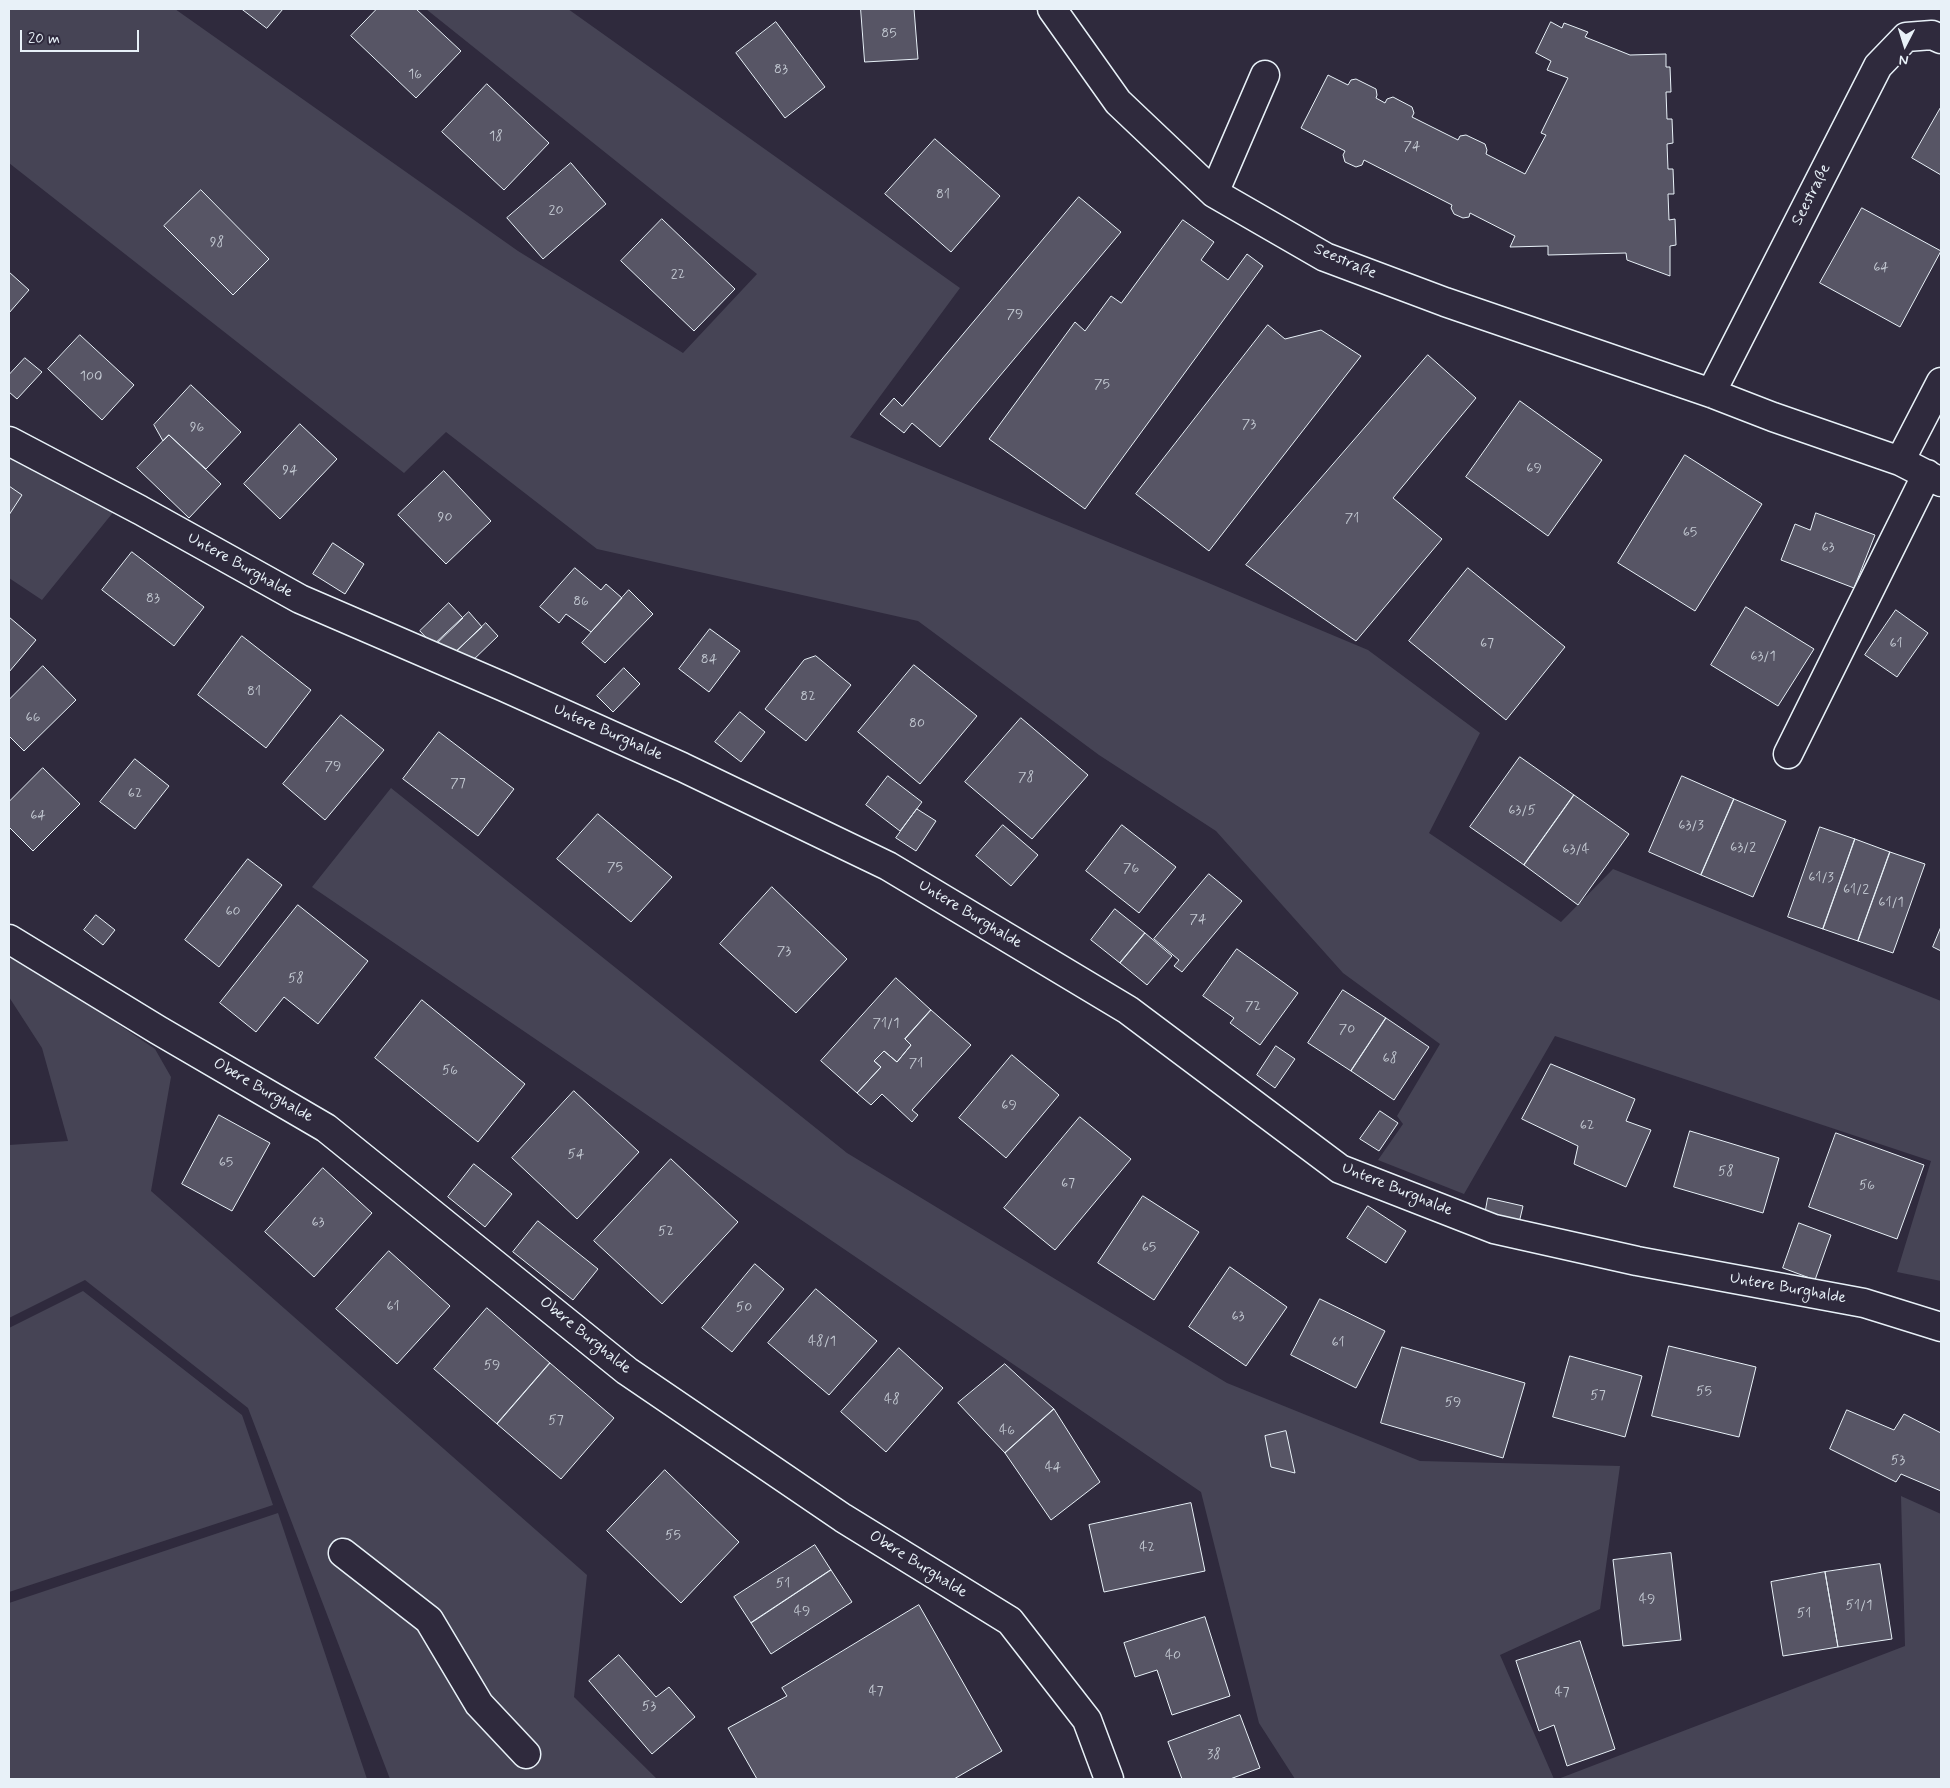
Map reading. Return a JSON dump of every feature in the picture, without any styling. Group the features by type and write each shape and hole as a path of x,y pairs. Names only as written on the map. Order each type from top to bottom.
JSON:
{"street":[{"name":"Seestraße","path":"1055,10 1118,102 1214,193 1325,257 1445,302 1711,393 1773,417 1900,461 1934,478"},
{"name":"Seestraße","path":"1711,393 1878,66 1906,37 1932,35 1941,39"},
{"path":"1214,193 1265,74"},
{"path":"1900,461 1941,382"},
{"name":"Untere Burghalde","path":"9,441 140,510 300,599 504,686 682,767 888,866 1128,1010 1340,1169 1494,1229 1637,1262 1864,1303 1941,1327"},
{"path":"1788,754 1934,478"},
{"name":"Obere Burghalde","path":"9,939 167,1035 326,1128 627,1370 843,1518 1010,1621 1087,1720 1109,1779"},
{"path":"343,1553 429,1620 479,1704 526,1754"}],"shaded area":[{"path":"9,9 175,9 518,251 683,353 757,274 426,9 568,9 960,288 850,437 1368,650 1480,733 1429,833 1561,922 1613,869 1941,1001 1941,1281 1897,1272 1931,1161 1555,1036 1464,1194 1378,1160 1403,1124 1397,1116 1440,1044 1343,973 1216,831 1099,755 918,621 597,549 446,432 404,473 9,163"},
{"path":"9,455 115,510 42,600 9,578"},
{"path":"391,788 847,1153 1227,1383 1420,1461 1620,1466 1600,1609 1500,1655 1554,1779 1295,1779 1259,1723 1201,1492 312,887"},
{"path":"9,958 31,966 155,1049 171,1077 151,1191 587,1575 574,1697 657,1779 390,1779 248,1408 85,1280 9,1318 9,1145 68,1141 42,1048 9,997"},
{"path":"83,1291 242,1415 273,1505 9,1592 9,1328"},
{"path":"1901,1496 1941,1514 1941,1779 1558,1779 1905,1646"},
{"path":"278,1513 367,1779 9,1779 9,1603"}],"building":[{"path":"242,9 283,9 267,28"},
{"path":"377,9 416,9 461,51 416,98 351,36"},
{"path":"861,9 914,9 918,59 865,62"},
{"path":"776,22 825,87 785,118 736,53"},
{"path":"1551,22 1562,28 1564,23 1588,32 1585,37 1630,55 1666,54 1666,67 1670,67 1671,92 1666,92 1667,119 1672,119 1673,143 1667,144 1668,169 1673,169 1674,194 1668,194 1669,220 1675,219 1676,245 1670,246 1670,276 1627,260 1626,253 1548,255 1548,246 1510,247 1515,236 1470,213 1469,217 1463,218 1454,214 1451,208 1452,205 1364,160 1362,165 1356,167 1345,162 1343,155 1345,151 1301,128 1328,75 1348,85 1351,80 1356,79 1376,89 1376,98 1385,103 1387,99 1393,97 1412,107 1414,113 1412,117 1458,140 1460,136 1466,135 1485,144 1486,154 1525,174 1546,135 1541,133 1568,78 1547,70 1551,61 1536,53"},
{"path":"487,84 549,143 504,190 442,132"},
{"path":"1941,107 1941,175 1912,158"},
{"path":"935,139 1000,196 951,252 885,194"},
{"path":"571,163 606,204 543,259 507,218"},
{"path":"201,190 269,259 233,295 164,226"},
{"path":"1079,197 1121,232 940,447 912,423 904,433 880,414 894,398 902,406"},
{"path":"1862,208 1941,251 1900,327 1820,283"},
{"path":"662,219 735,289 694,331 621,261"},
{"path":"1183,220 1214,242 1201,260 1228,280 1247,254 1263,266 1085,509 989,439 1075,322 1085,331 1111,296 1121,303"},
{"path":"9,272 29,290 9,313"},
{"path":"1268,325 1285,339 1321,330 1361,356 1209,551 1136,494"},
{"path":"80,335 134,385 102,420 48,369"},
{"path":"1428,355 1476,398 1393,498 1442,539 1356,641 1246,565"},
{"path":"25,358 42,372 17,399 9,392 9,375"},
{"path":"191,385 241,432 206,469 169,435 163,441 154,425"},
{"path":"1520,401 1602,460 1548,536 1466,477"},
{"path":"300,424 337,459 280,519 244,484"},
{"path":"169,435 221,484 189,518 137,468"},
{"path":"1685,455 1762,504 1695,611 1618,563"},
{"path":"444,471 491,521 446,564 398,515"},
{"path":"9,486 22,495 9,515"},
{"path":"1816,513 1875,535 1854,588 1781,560 1795,524 1810,530"},
{"path":"333,543 364,564 345,594 313,574"},
{"path":"132,552 204,607 174,646 102,590"},
{"path":"575,568 601,590 606,584 622,598 591,632 566,614 559,623 540,607"},
{"path":"1468,568 1565,647 1506,720 1409,641"},
{"path":"629,590 653,614 605,663 582,643"},
{"path":"449,603 463,618 434,646 420,631"},
{"path":"1746,607 1814,649 1778,706 1711,665"},
{"path":"1896,610 1928,633 1897,677 1865,655"},
{"path":"469,612 482,627 450,657 437,642"},
{"path":"9,617 36,640 9,672"},
{"path":"486,623 498,636 469,664 457,651"},
{"path":"710,629 740,651 709,692 679,669"},
{"path":"242,636 311,690 266,748 198,695"},
{"path":"816,656 851,685 806,741 765,709 804,660"},
{"path":"914,665 977,716 920,784 858,732"},
{"path":"43,666 76,700 24,751 9,736 9,700"},
{"path":"624,668 640,684 613,712 597,696"},
{"path":"740,712 765,732 741,762 715,742"},
{"path":"341,715 384,750 325,820 283,784"},
{"path":"1021,718 1088,775 1032,839 965,782"},
{"path":"439,732 514,789 478,836 403,779"},
{"path":"1520,757 1574,795 1524,865 1470,827"},
{"path":"135,759 169,786 135,829 100,802"},
{"path":"43,768 80,804 33,851 9,827 9,802"},
{"path":"888,776 922,802 900,831 866,805"},
{"path":"1682,776 1734,799 1701,875 1649,852"},
{"path":"1574,795 1629,834 1578,905 1524,865"},
{"path":"1734,799 1786,821 1753,897 1701,875"},
{"path":"917,809 936,821 916,851 896,838"},
{"path":"598,814 672,877 631,922 557,859"},
{"path":"1003,825 1038,855 1011,886 976,856"},
{"path":"1122,825 1176,867 1139,913 1086,871"},
{"path":"1820,827 1855,839 1823,929 1788,917"},
{"path":"1855,839 1890,852 1858,941 1823,929"},
{"path":"1890,852 1925,864 1893,953 1858,941"},
{"path":"248,859 282,885 219,967 185,940"},
{"path":"1209,874 1242,901 1182,972 1174,966 1179,960 1154,939"},
{"path":"772,887 847,959 796,1013 720,944"},
{"path":"298,905 368,961 318,1024 284,997 256,1032 220,1003"},
{"path":"1115,909 1145,933 1120,963 1091,940"},
{"path":"96,915 115,930 103,945 84,930"},
{"path":"1941,927 1941,951 1933,947"},
{"path":"1145,933 1172,956 1147,985 1120,963"},
{"path":"1237,949 1298,993 1260,1045 1230,1023 1234,1018 1203,996"},
{"path":"896,978 931,1010 905,1039 911,1045 897,1062 884,1051 874,1061 881,1067 857,1093 821,1061"},
{"path":"1343,990 1386,1018 1351,1071 1308,1043"},
{"path":"422,1000 525,1084 478,1142 375,1058"},
{"path":"931,1010 971,1045 912,1110 918,1115 912,1122 882,1094 871,1105 857,1093 881,1067 874,1061 884,1051 897,1062 911,1045 905,1039"},
{"path":"1386,1018 1429,1047 1394,1100 1351,1071"},
{"path":"1276,1046 1295,1059 1275,1088 1257,1075"},
{"path":"1012,1055 1059,1095 1006,1158 959,1118"},
{"path":"1551,1064 1635,1099 1626,1121 1651,1130 1626,1187 1574,1164 1578,1146 1522,1119"},
{"path":"574,1091 639,1152 577,1219 512,1158"},
{"path":"1380,1111 1398,1123 1379,1151 1360,1139"},
{"path":"219,1115 270,1143 232,1211 182,1184"},
{"path":"1080,1117 1131,1159 1055,1250 1004,1208"},
{"path":"1690,1131 1779,1158 1763,1213 1674,1187"},
{"path":"1836,1133 1924,1165 1897,1239 1809,1207"},
{"path":"671,1159 738,1222 662,1304 594,1241"},
{"path":"474,1164 512,1194 485,1227 448,1197"},
{"path":"323,1168 372,1213 314,1277 265,1232"},
{"path":"1143,1196 1199,1232 1154,1300 1098,1263"},
{"path":"1488,1198 1523,1206 1519,1223 1485,1215"},
{"path":"1368,1206 1406,1231 1386,1263 1347,1238"},
{"path":"538,1221 598,1269 573,1300 513,1252"},
{"path":"1799,1223 1831,1235 1815,1280 1783,1268"},
{"path":"389,1251 450,1306 397,1364 336,1309"},
{"path":"755,1264 784,1289 732,1352 702,1328"},
{"path":"1230,1267 1287,1307 1246,1366 1189,1327"},
{"path":"816,1289 877,1341 829,1395 768,1343"},
{"path":"1320,1299 1385,1331 1356,1388 1291,1355"},
{"path":"487,1308 550,1363 497,1424 434,1369"},
{"path":"1669,1346 1756,1367 1739,1437 1652,1416"},
{"path":"1402,1347 1525,1383 1503,1458 1381,1423"},
{"path":"899,1348 943,1388 886,1452 841,1412"},
{"path":"1570,1356 1642,1376 1625,1437 1553,1417"},
{"path":"550,1363 614,1418 561,1479 497,1424"},
{"path":"1005,1364 1054,1409 1005,1453 958,1403"},
{"path":"1054,1409 1100,1482 1051,1520 1005,1453"},
{"path":"1847,1410 1894,1430 1904,1414 1941,1433 1941,1491 1901,1474 1896,1482 1830,1449"},
{"path":"1286,1431 1295,1473 1271,1467 1265,1436"},
{"path":"665,1470 739,1542 681,1603 607,1531"},
{"path":"1191,1503 1205,1571 1104,1592 1089,1525"},
{"path":"815,1545 831,1570 751,1623 734,1597"},
{"path":"1671,1553 1681,1640 1623,1646 1613,1560"},
{"path":"1880,1564 1892,1639 1838,1647 1825,1572"},
{"path":"831,1570 852,1602 771,1654 751,1623"},
{"path":"1825,1572 1838,1647 1783,1656 1771,1582"},
{"path":"919,1605 1002,1751 954,1779 757,1779 728,1728 787,1696 782,1688"},
{"path":"1205,1617 1230,1696 1172,1715 1157,1670 1135,1677 1124,1643"},
{"path":"1580,1641 1615,1749 1567,1766 1554,1725 1539,1731 1516,1661"},
{"path":"619,1655 656,1697 669,1687 695,1717 652,1754 589,1681"},
{"path":"1240,1715 1260,1768 1230,1779 1182,1779 1168,1742"}]}
